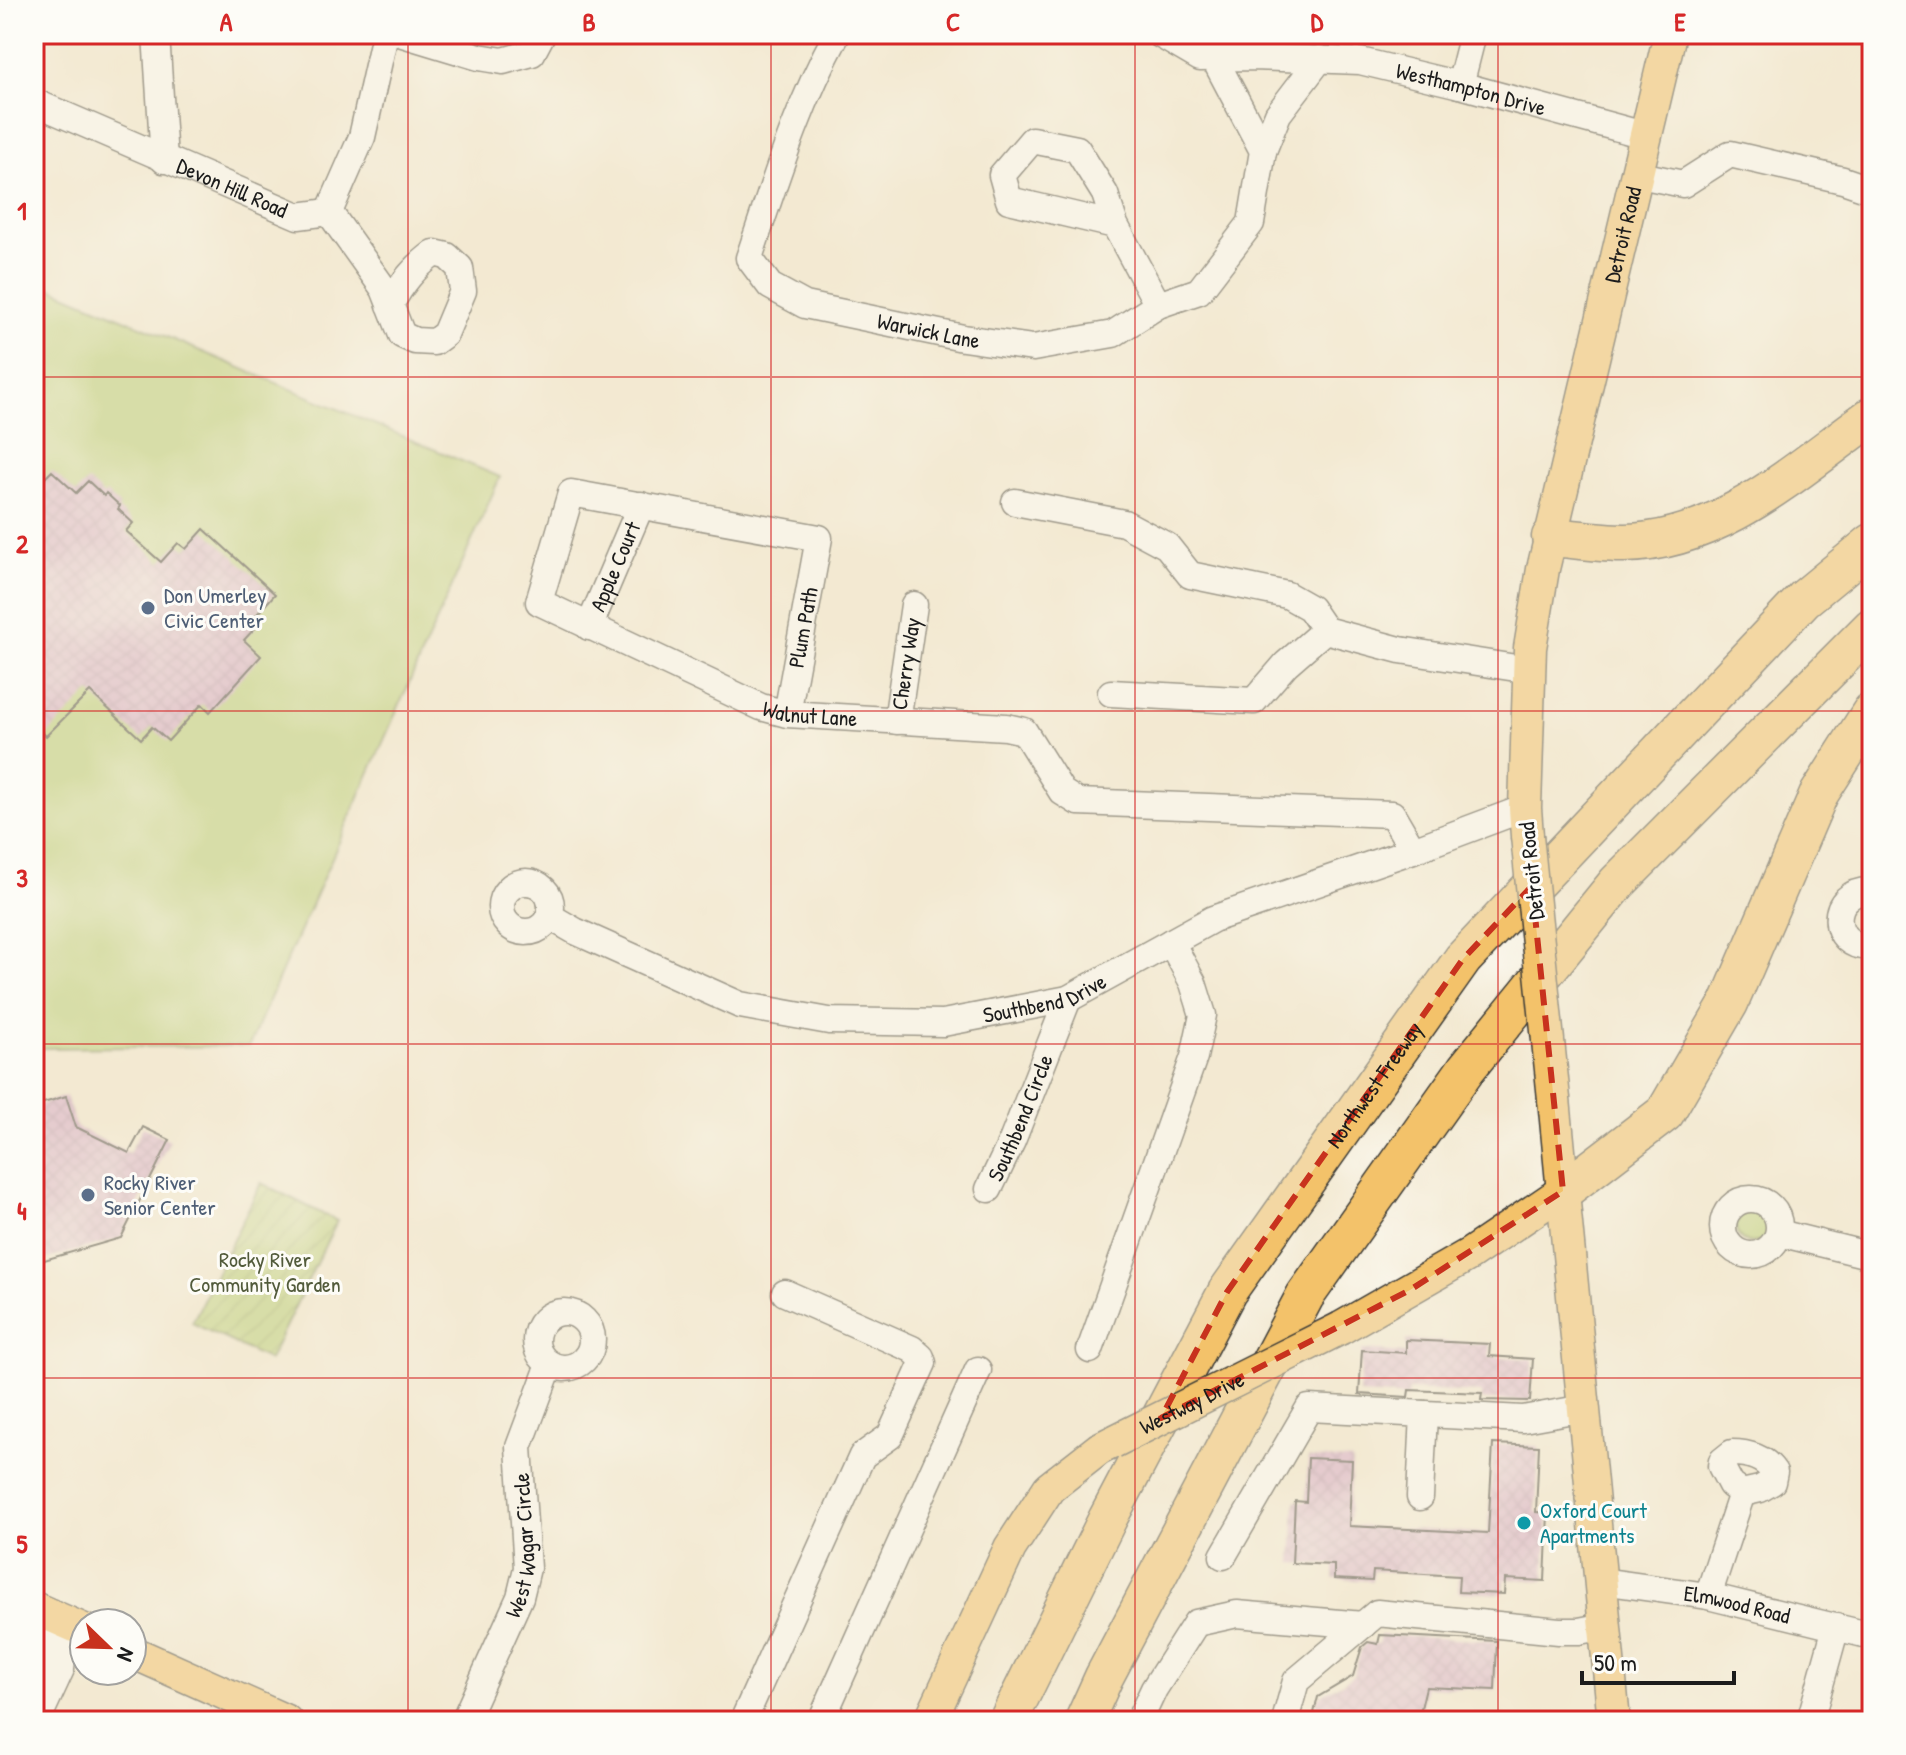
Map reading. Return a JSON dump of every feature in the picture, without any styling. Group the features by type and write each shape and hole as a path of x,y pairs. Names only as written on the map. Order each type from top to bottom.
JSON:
{"highway":[{"path":"1551,537 1626,543 1675,536 1725,518 1872,416"},
{"name":"Northwest Freeway","path":"1008,1721 1108,1518 1227,1292 1463,959 1804,599 1872,543"},
{"path":"1084,1721 1104,1677 1305,1296 1466,1069 1617,883 1872,627"},
{"path":"1563,1191 1665,1113 1729,1003 1819,794 1872,711"}],"main road":[{"name":"Detroit Road","path":"1614,1721 1526,822 1529,670 1532,635 1551,537 1670,34"},
{"name":"Westway Drive","path":"930,1721 1010,1548 1049,1488 1099,1449 1341,1328 1470,1254 1563,1191"},
{"path":"34,1608 68,1623"},
{"path":"148,1659 286,1721"}],"street":[{"path":"156,34 164,160"},
{"path":"385,34 362,137 329,212 384,289 390,305"},
{"path":"403,34 503,61 532,53 542,34"},
{"name":"Warwick Lane","path":"837,34 788,139 749,258 770,286 805,305 963,338 1033,348 1113,334 1158,305 1199,291 1251,223 1263,151 1278,114 1320,59"},
{"name":"Westhampton Drive","path":"1159,34 1200,58 1360,61 1644,135"},
{"path":"1460,85 1473,34"},
{"path":"1214,58 1263,151"},
{"name":"Devon Hill Road","path":"34,102 298,216 329,212"},
{"path":"1635,174 1683,184 1730,154 1843,180 1872,190"},
{"path":"1115,225 1158,305"},
{"name":"Walnut Lane","path":"819,538 571,493 539,602 761,707 787,714 1006,727 1024,731 1062,792 1078,802 1392,814 1413,850"},
{"path":"1015,502 1124,523 1167,546 1190,575 1287,595 1310,608 1325,630 1400,650 1529,670"},
{"name":"Apple Court","path":"589,627 641,505"},
{"name":"Plum Path","path":"787,714 819,538"},
{"name":"Cherry Way","path":"897,721 914,605"},
{"path":"1111,693 1254,701 1286,664 1325,630"},
{"name":"Southbend Drive","path":"549,916 575,931 740,1005 829,1021 943,1023 1068,999 1213,919 1413,850 1526,822"},
{"path":"1872,891 1859,891 1851,895 1839,910 1838,919 1840,928 1851,943 1872,946"},
{"path":"1090,1350 1194,1057 1203,1015 1193,983 1171,942"},
{"name":"Southbend Circle","path":"989,1189 1012,1141 1068,999"},
{"path":"1779,1233 1872,1256"},
{"path":"743,1721 862,1456 890,1436 923,1363 912,1349 785,1293"},
{"name":"West Wagar Circle","path":"464,1721 520,1597 527,1568 519,1447 550,1364"},
{"path":"821,1721 978,1370"},
{"path":"1223,1556 1309,1408 1523,1419 1584,1408"},
{"path":"1420,1497 1424,1414"},
{"path":"1708,1596 1742,1493"},
{"name":"Elmwood Road","path":"1601,1581 1708,1596 1872,1636"},
{"path":"1285,1721 1296,1681 1377,1613 1559,1631 1605,1626"},
{"path":"1139,1721 1154,1689 1196,1623 1237,1614 1363,1625"},
{"path":"1810,1721 1836,1627"},
{"path":"34,1672 39,1660 68,1633"},
{"path":"37,1721 68,1648"}],"highlighted area":[{"path":"1532,886 1563,1191 1410,1290 1161,1418 1227,1292 1463,959"}],"green space":[{"path":"34,281 500,477 249,1046 43,1048 34,1051"},
{"name":"Rocky River Community Garden","path":"261,1183 337,1221 269,1360 192,1323"},
{"path":"1752,1211 1763,1216 1768,1227 1763,1238 1752,1243 1741,1238 1736,1227 1741,1216"}],"building":[{"name":"Don Umerley Civic Center","path":"52,471 76,493 88,481 104,496 106,493 133,523 126,531 161,562 178,543 186,549 204,529 275,594 250,622 256,627 244,640 261,656 210,712 202,704 168,741 152,727 141,739 90,692 46,736 34,725 34,489"},
{"name":"Rocky River Senior Center","path":"66,1096 76,1127 129,1153 143,1127 170,1140 121,1238 34,1263 34,1106"},
{"path":"1406,1340 1490,1344 1489,1356 1533,1359 1530,1401 1481,1400 1482,1393 1409,1390 1408,1397 1359,1394 1362,1350 1406,1353"},
{"name":"Oxford Court Apartments","path":"1493,1444 1539,1446 1536,1512 1548,1513 1545,1581 1505,1579 1504,1594 1458,1592 1459,1576 1373,1571 1372,1581 1334,1579 1334,1565 1292,1563 1295,1501 1306,1502 1308,1458 1352,1460 1349,1526 1488,1533"},
{"path":"1380,1635 1497,1641 1495,1690 1426,1687 1418,1721 1312,1721 1318,1697 1353,1676 1362,1647 1368,1642 1378,1644"}],"place":[{"name":"Don Umerley Civic Center","path":"148,608"},
{"name":"Rocky River Senior Center","path":"88,1195"},
{"name":"Oxford Court Apartments","path":"1524,1523"}]}
